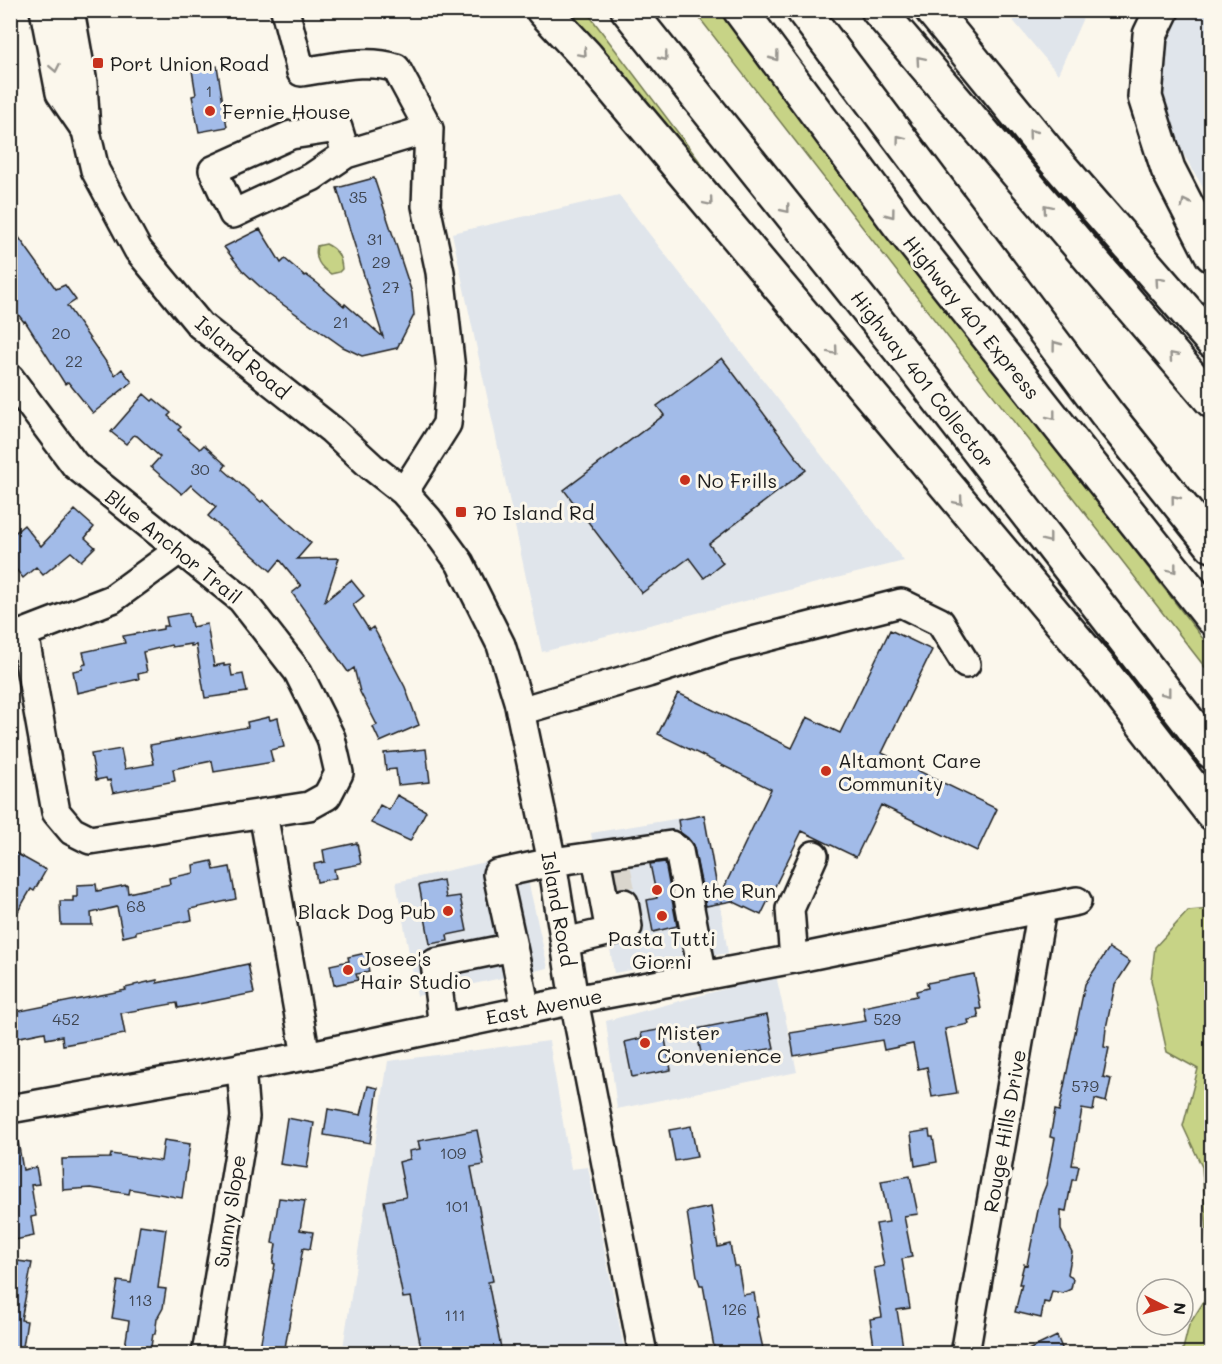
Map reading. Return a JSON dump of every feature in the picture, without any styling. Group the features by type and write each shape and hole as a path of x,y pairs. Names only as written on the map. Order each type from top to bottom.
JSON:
{"highway":[{"path":"543,10 594,65 1102,672 1212,813"},
{"name":"Highway 401 Collector","path":"628,10 914,366 1212,752"},
{"name":"Highway 401 Express","path":"740,10 898,223 1212,618"},
{"path":"803,10 1107,414 1212,545"},
{"path":"878,10 1212,401"},
{"path":"932,10 1052,157 1212,341"},
{"path":"1162,10 1150,35 1146,97 1168,169 1212,255"},
{"path":"1188,719 1212,745"}],"street":[{"name":"Island Road","path":"44,10 60,93 86,131"},
{"name":"Island Road","path":"70,10 83,83 86,131 95,170 138,250 200,325 324,424 404,492 428,519 460,563 501,645 520,711 552,862 574,1000 643,1353"},
{"path":"285,10 301,72 370,63 396,68 429,129 426,206 440,272 451,370 447,424 404,492"},
{"path":"346,154 429,129"},
{"name":"Blue Anchor Trail","path":"10,378 75,465 241,599 298,672 331,738 339,773 327,796 309,806 90,840 72,831 56,812 17,635"},
{"path":"17,635 112,599 178,550"},
{"path":"520,711 725,648 901,603 940,622 966,664"},
{"path":"263,813 306,1056"},
{"path":"526,1010 497,874 552,862 616,857 671,845 679,851 703,976"},
{"path":"794,959 790,909 814,855"},
{"path":"565,942 624,915 616,857"},
{"name":"East Avenue","path":"10,1109 306,1056 574,1000 794,959 1077,901"},
{"name":"Rouge Hills Drive","path":"965,1353 1042,909"},
{"path":"443,1027 435,963 513,947"},
{"name":"Sunny Slope","path":"206,1353 245,1117 241,1067"}],"shaded area":[{"path":"1005,11 1086,11 1058,74"},
{"path":"1182,11 1211,11 1211,201 1175,140 1159,92 1165,39"},
{"path":"619,195 904,561 542,652 452,233"},
{"path":"705,814 728,953 614,973 591,833"},
{"path":"522,854 548,968 417,996 396,882"},
{"path":"776,975 797,1072 617,1109 606,1021"},
{"path":"549,1041 571,1169 588,1167 625,1353 342,1354 388,1061"}],"green space":[{"path":"558,11 586,11 772,257"},
{"path":"694,11 723,11 912,262 1211,649 1211,675"},
{"path":"326,244 336,251 341,260 342,269 339,272 331,274 319,262 316,255 317,246"},
{"path":"1211,909 1211,1290 1202,1167 1183,1126 1198,1069 1167,1052 1151,980 1155,947 1188,911"},
{"path":"1211,1290 1211,1353 1182,1353 1186,1337 1195,1337 1195,1315"}],"building":[{"name":"Fernie House","path":"217,66 227,127 199,132 192,96 196,95 192,70"},
{"path":"374,178 412,293 414,315 397,348 362,356 343,347 268,294 242,270 224,247 260,229 281,263 285,259 344,306 345,304 383,337 337,188"},
{"path":"10,225 56,289 65,285 76,300 67,306 115,375 122,369 132,382 93,413 68,382 65,384 25,321 10,304"},
{"name":"No Frills","path":"722,358 806,470 709,544 723,563 704,578 689,558 642,593 564,490 664,415 657,406"},
{"path":"144,394 171,413 168,416 181,427 178,430 200,449 204,445 226,465 223,469 261,502 263,500 311,543 297,559 339,558 325,601 351,580 364,596 353,605 369,630 373,627 377,634 405,687 419,725 380,742 373,727 377,725 360,692 354,668 348,672 292,593 301,586 280,560 271,571 208,516 216,507 191,485 182,494 151,467 160,457 137,436 134,435 126,444 111,432"},
{"path":"75,510 94,527 85,538 95,547 81,561 71,552 43,575 36,567 23,578 10,562 10,537 24,525 41,546"},
{"path":"189,613 192,627 207,624 214,666 230,665 232,676 243,674 247,692 205,698 196,645 191,646 191,644 172,647 171,645 143,652 147,672 138,674 139,679 77,693 73,671 83,669 82,665 86,664 83,652 125,643 123,636 163,629 163,626 168,626 166,617"},
{"name":"Altamont Care Community","path":"890,630 932,650 882,753 997,809 977,851 881,805 856,857 802,831 761,915 732,901 706,906 694,848 688,838 680,832 678,820 704,815 719,898 771,789 658,734 678,693 792,748 807,717 840,733"},
{"path":"269,717 270,720 278,718 284,747 270,750 273,762 214,772 212,761 173,769 175,781 113,793 110,780 107,781 106,778 96,780 91,754 121,749 125,769 154,764 150,745 248,727 247,722"},
{"path":"426,749 430,782 398,785 396,769 386,770 384,753"},
{"path":"397,795 426,811 410,841 371,823 380,805 389,810"},
{"path":"357,843 361,864 334,869 336,878 317,882 314,864 325,862 323,850"},
{"path":"10,850 46,870 34,891 31,889 10,925"},
{"path":"212,861 214,870 230,867 236,899 190,909 192,920 136,931 136,934 123,937 117,907 91,913 92,925 61,925 60,901 73,901 73,897 77,897 77,885 96,884 97,891 127,885 128,893 170,884 169,878 194,873 193,865"},
{"path":"665,862 677,926 653,932 647,900 657,898 650,864"},
{"path":"443,880 446,898 460,896 467,931 447,935 448,941 430,944 419,885"},
{"path":"1109,948 1130,962 1115,985 1106,1028 1104,1047 1109,1048 1103,1077 1111,1079 1106,1102 1095,1099 1093,1111 1082,1109 1072,1165 1079,1166 1076,1180 1072,1180 1066,1211 1061,1210 1061,1230 1072,1252 1068,1274 1073,1279 1071,1289 1063,1293 1052,1291 1049,1303 1044,1302 1041,1318 1015,1312 1022,1284 1019,1284 1024,1264 1027,1265 1040,1200 1046,1185 1055,1138 1050,1137 1055,1110 1059,1111 1085,984"},
{"path":"366,953 369,972 356,974 358,980 334,985 330,965 349,961 348,957"},
{"path":"248,964 254,993 178,1008 177,1003 121,1013 125,1034 63,1045 62,1036 46,1039 45,1032 10,1039 10,1013 126,990 125,988 134,985 157,980 157,983"},
{"path":"974,974 981,1009 977,1009 979,1018 968,1020 969,1024 945,1029 957,1093 932,1097 927,1067 918,1069 913,1044 884,1050 882,1040 794,1056 790,1033 866,1021 863,1007 917,996 916,991 928,988 927,983"},
{"path":"767,1015 774,1048 703,1062 696,1029"},
{"path":"663,1029 671,1070 632,1077 625,1042 642,1038 641,1033"},
{"path":"368,1086 378,1088 370,1143 324,1135 328,1109 361,1115"},
{"path":"287,1118 314,1123 307,1168 280,1164"},
{"path":"691,1126 697,1157 675,1161 669,1130"},
{"path":"477,1130 484,1165 471,1167 493,1281 488,1282 502,1353 422,1353 411,1297 403,1298 384,1201 406,1197 399,1162 410,1159 409,1151 420,1149 418,1141"},
{"path":"929,1130 930,1137 933,1137 937,1162 915,1166 911,1133"},
{"path":"164,1140 190,1144 182,1198 130,1189 129,1194 91,1188 63,1190 62,1159 110,1158 111,1154 161,1161"},
{"path":"10,1141 18,1141 23,1170 36,1167 39,1184 31,1185 36,1216 31,1217 34,1236 10,1241"},
{"path":"910,1176 918,1214 904,1216 912,1257 902,1259 910,1308 897,1310 904,1353 875,1353 870,1319 882,1317 874,1268 884,1266 876,1224 889,1222 881,1181"},
{"path":"279,1198 305,1201 300,1230 313,1232 310,1249 303,1248 284,1353 259,1353 275,1264 273,1263 276,1244 272,1243"},
{"path":"711,1207 718,1247 730,1244 734,1266 738,1266 743,1295 754,1293 758,1317 756,1317 764,1353 715,1353 703,1285 700,1285 697,1276 687,1212"},
{"path":"140,1225 166,1229 158,1288 166,1289 150,1353 124,1353 129,1321 112,1318 118,1281 131,1283"},
{"path":"10,1260 32,1263 21,1320 27,1321 22,1353 10,1353"},
{"path":"1057,1336 1064,1353 1022,1353"}],"tunnel":[{"path":"616,863 624,903"}],"place":[{"name":"Port Union Road","path":"98,63"},
{"name":"Fernie House","path":"210,111"},
{"name":"No Frills","path":"685,480"},
{"name":"70 Island Rd","path":"461,512"},
{"name":"Altamont Care Community","path":"826,771"},
{"name":"On the Run","path":"657,890"},
{"name":"Black Dog Pub","path":"448,911"},
{"name":"Pasta Tutti Giorni","path":"662,916"},
{"name":"Josee's Hair Studio","path":"348,970"},
{"name":"Mister Convenience","path":"645,1043"}]}
